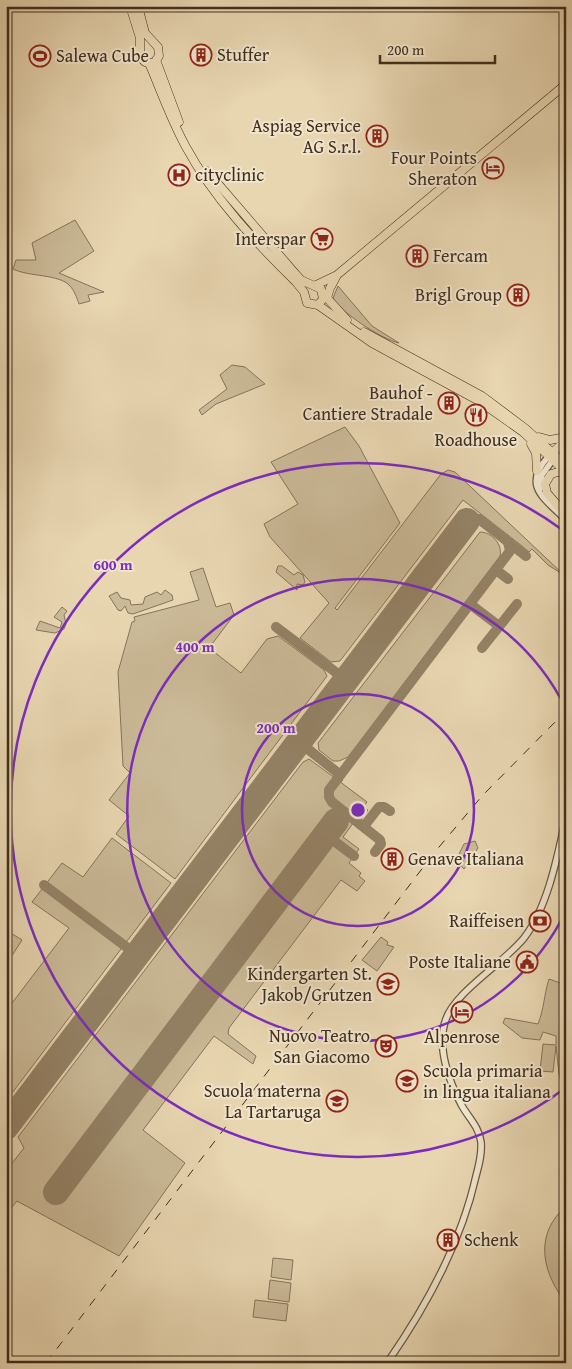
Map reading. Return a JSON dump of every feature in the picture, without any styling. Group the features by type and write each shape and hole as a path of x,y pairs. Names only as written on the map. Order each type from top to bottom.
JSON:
{"main road":[{"path":"130,6 141,47 140,57 153,62 176,117 200,160 232,203 301,280 314,285 322,299 372,343 464,392 528,433 550,440 566,439"},
{"path":"138,6 143,28 151,42 158,47 159,56 153,62"},
{"path":"141,47 151,42"},
{"path":"153,62 175,126 198,167 225,203 304,292 307,303 322,299 337,275"},
{"path":"304,292 314,285 337,275 566,84"},
{"path":"293,271 311,281 337,275"},
{"path":"337,275 327,298 347,320"},
{"path":"322,299 347,320 376,340 462,384 491,402 566,465"},
{"path":"528,433 536,453 537,471"},
{"path":"553,456 566,439"},
{"path":"553,456 566,445"},
{"path":"553,456 566,473"},
{"path":"566,473 558,472 551,474 545,484 547,493 566,515"}],"street":[{"path":"553,456 537,471 535,477 539,491 566,520"},
{"path":"539,491 541,479 553,456"},
{"path":"387,1363 410,1327 461,1230 470,1204 480,1160 481,1142 477,1128 463,1107 445,1062 443,1037 445,1020 456,1004 501,962 528,932 549,882 566,817"}],"shaded area":[{"path":"75,220 94,251 59,273 104,292 88,295 90,301 79,304 73,290 65,282 52,277 20,272 13,269 16,260 36,260 32,243"},
{"path":"338,286 372,326 399,343 383,337 344,311 333,298"},
{"path":"232,365 245,367 265,384 216,404 202,415 199,410 227,389 220,375"},
{"path":"345,427 359,446 400,523 335,608 337,610 441,474 448,470 455,472 564,575 548,565 532,549 529,552 463,500 340,661 331,662 300,638 329,603 270,537 264,524 298,504 271,462"},
{"path":"480,532 492,536 498,543 500,556 348,757 339,761 333,761 319,750 318,743"},
{"path":"278,566 282,566 294,575 298,572 303,575 305,582 303,585 297,584 297,590 276,572"},
{"path":"203,568 216,607 230,603 234,615 209,648 241,673 267,639 278,636 324,670 327,676 175,879 116,834 129,816 109,800 130,773 123,766 118,672 132,622 135,621 134,617 199,600 190,572"},
{"path":"165,590 172,595 173,600 133,614 128,613 125,606 121,611 118,610 109,596 117,592 121,598 130,600 131,605 143,604 145,597 157,592 161,595"},
{"path":"62,607 67,611 64,615 66,624 64,629 55,633 36,630 40,621 60,628 62,622 54,617"},
{"path":"309,759 335,778 326,790 326,799 354,822 343,837 359,849 349,863 361,873 359,876 365,881 357,891 341,880 229,1028 228,1034 256,1056 253,1064 214,1036 143,1130 185,1163 119,1256 17,1201 6,1214 6,1171 24,1148 18,1137 303,762"},
{"path":"339,781 367,802 363,807 368,810 360,821 332,797 332,790"},
{"path":"112,838 171,883 6,1101 6,1011 69,928 32,902 62,863 83,877"},
{"path":"475,841 478,848 464,869 456,860 464,844"},
{"path":"6,930 22,940 6,965"},
{"path":"381,937 388,942 387,945 394,947 377,971 362,960"},
{"path":"549,979 566,985 566,1099 559,1074 556,1046 553,1072 540,1071 543,1044 556,1045 556,1036 543,1032 540,1040 522,1038 503,1023 505,1018 538,1024"},
{"path":"566,1153 566,1234 563,1244 566,1250 566,1303 552,1281 545,1257 545,1245 547,1233 561,1211 563,1177 560,1174"},
{"path":"273,1258 293,1260 291,1280 271,1277"},
{"path":"270,1280 291,1283 289,1302 268,1299"},
{"path":"255,1300 288,1304 286,1321 253,1317"}],"taxiway":[{"path":"467,521 472,518 479,519 526,556"},
{"path":"375,852 381,844 380,840 332,802 329,797 329,790 510,551 508,542"},
{"path":"496,570 508,579"},
{"path":"470,604 499,626"},
{"path":"482,648 517,604"},
{"path":"276,627 346,680"},
{"path":"306,732 303,739 304,746 338,773 338,779"},
{"path":"292,752 299,746 306,748"},
{"path":"361,825 365,825 379,807 384,807 390,811"},
{"path":"336,821 343,812"},
{"path":"326,835 354,856"},
{"path":"44,885 137,955"}],"runway":[{"path":"6,1127 467,521"},
{"path":"56,1192 336,821"}],"railway":[{"path":"561,6 566,17"},
{"path":"46,1363 434,853 482,796 566,711"}],"place":[{"name":"Stuffer","path":"201,55"},
{"name":"Salewa Cube","path":"40,56"},
{"name":"Aspiag Service AG S.r.l.","path":"377,136"},
{"name":"Four Points Sheraton","path":"493,168"},
{"name":"cityclinic","path":"179,175"},
{"name":"Interspar","path":"322,239"},
{"name":"Fercam","path":"417,256"},
{"name":"Brigl Group","path":"518,295"},
{"name":"Bauhof - Cantiere Stradale","path":"449,403"},
{"name":"Roadhouse","path":"476,415"},
{"name":"Genave Italiana","path":"392,859"},
{"name":"Raiffeisen","path":"540,921"},
{"name":"Poste Italiane","path":"527,962"},
{"name":"Kindergarten St. Jakob/Grutzen","path":"388,984"},
{"name":"Alpenrose","path":"462,1012"},
{"name":"Nuovo Teatro San Giacomo","path":"386,1046"},
{"name":"Scuola primaria in lingua italiana","path":"407,1081"},
{"name":"Scuola materna La Tartaruga","path":"337,1101"},
{"name":"Schenk","path":"448,1240"}]}
